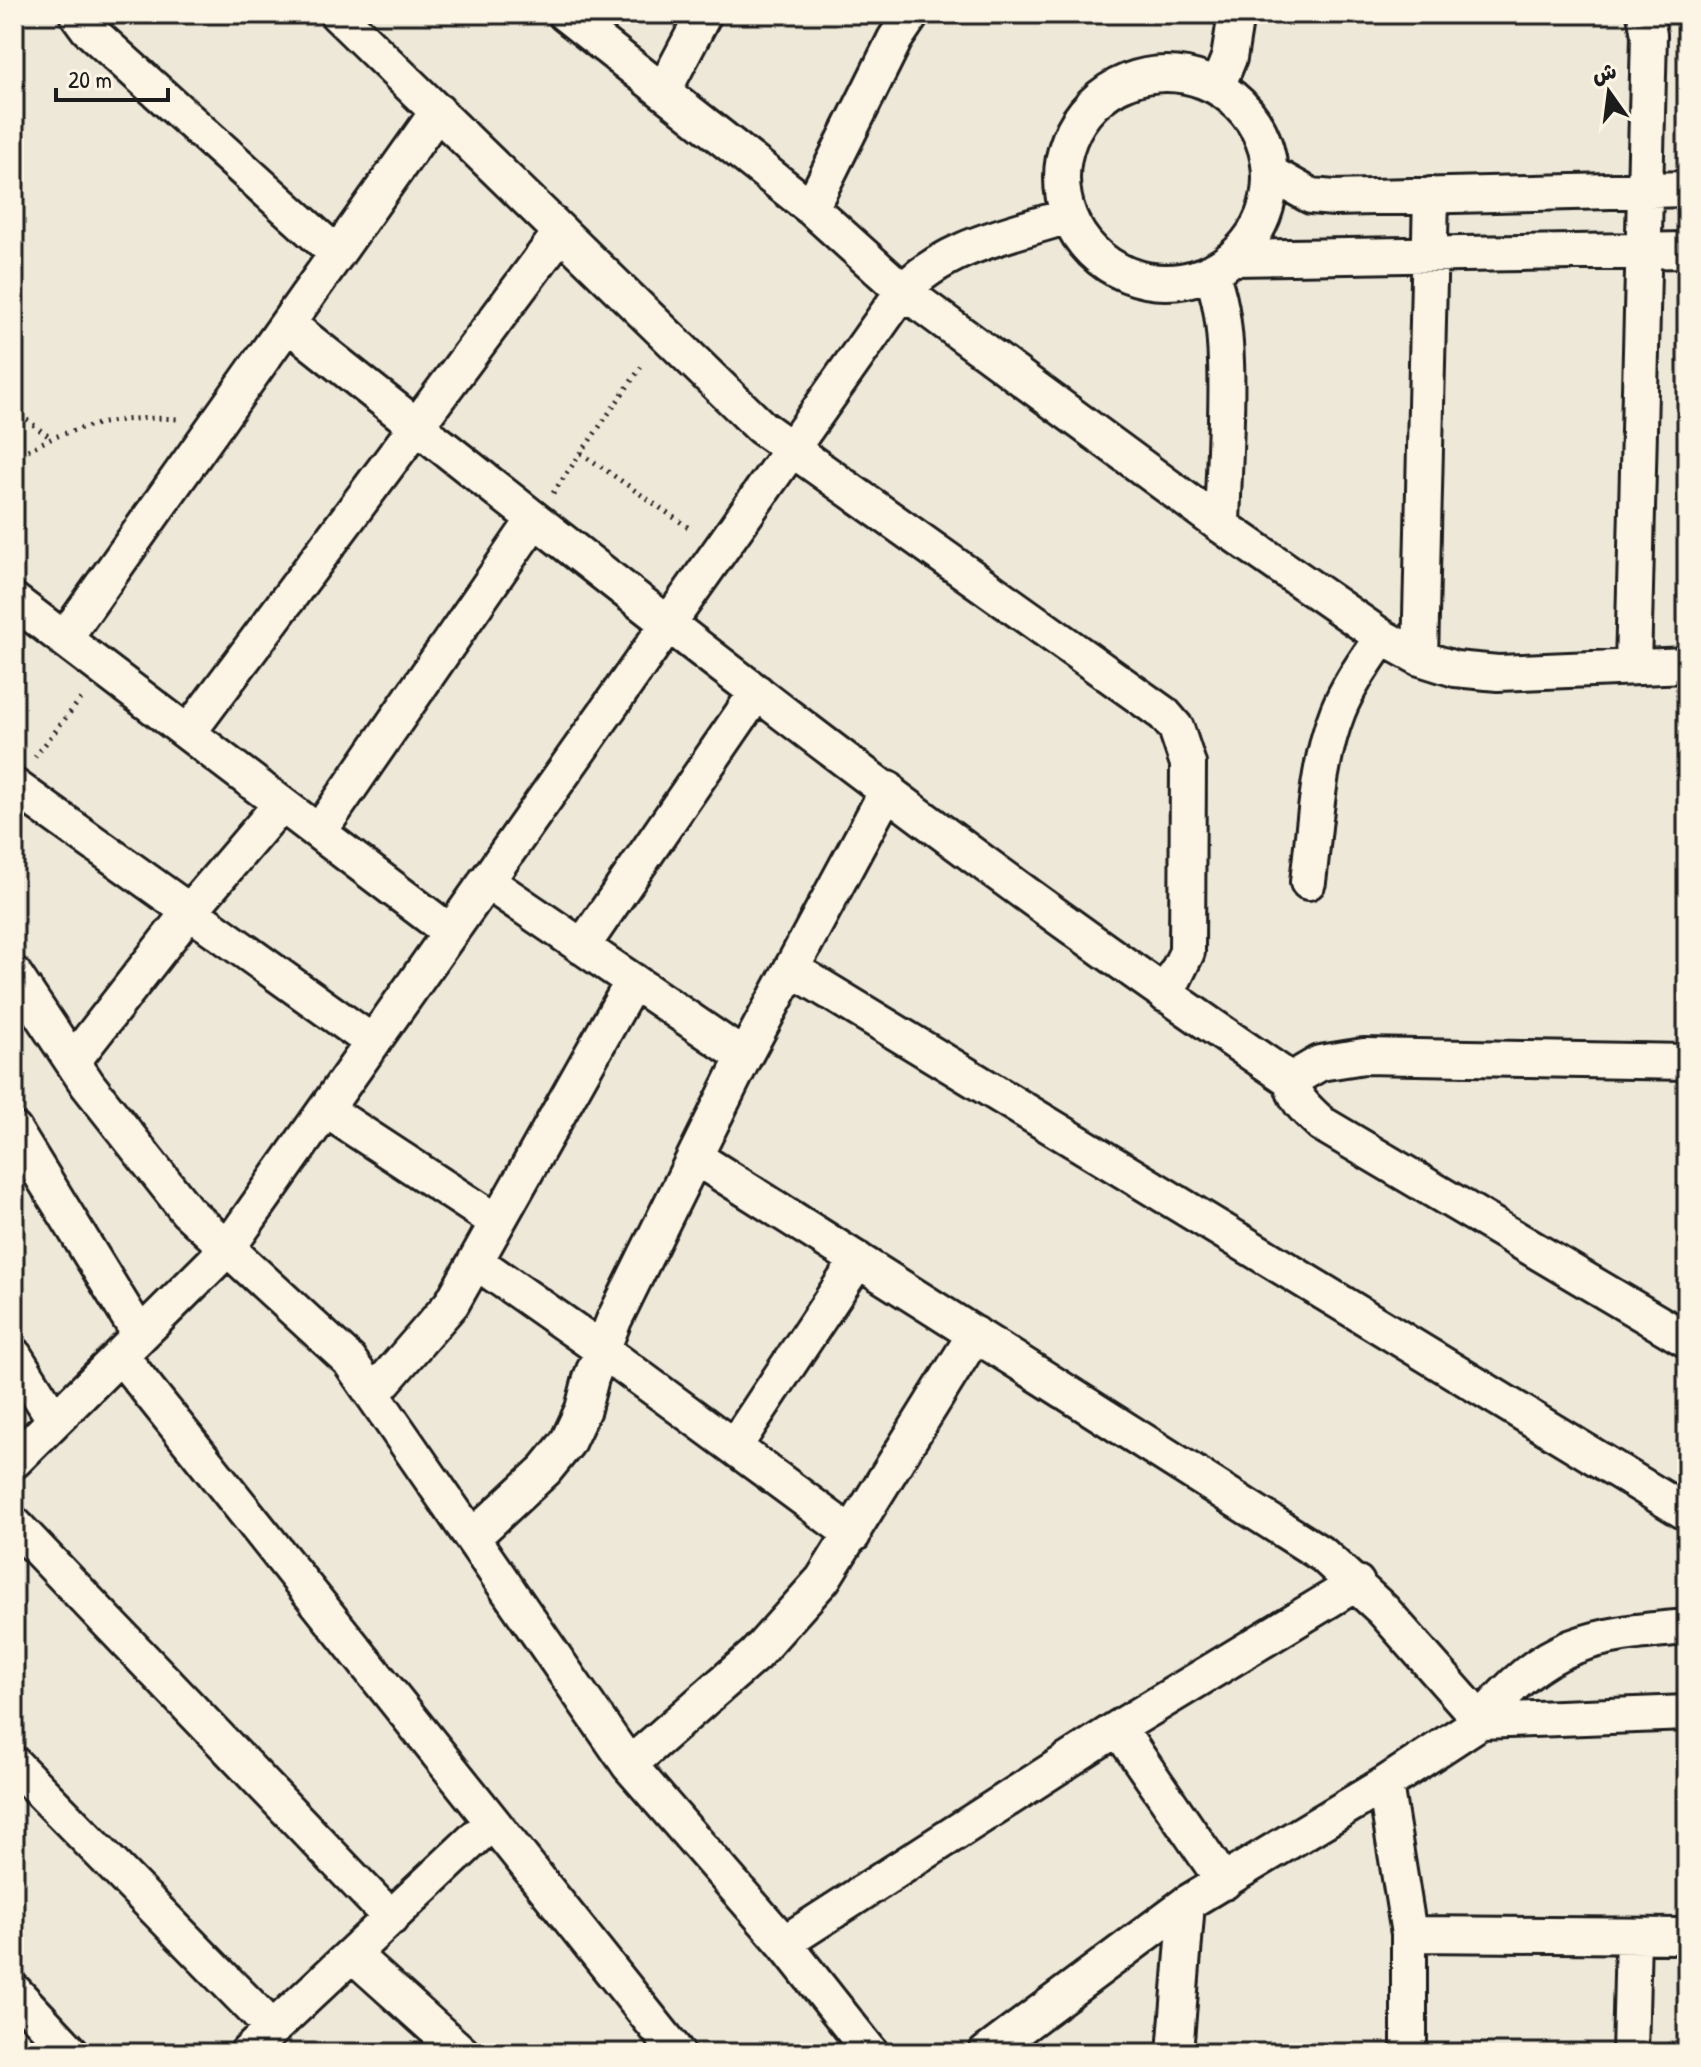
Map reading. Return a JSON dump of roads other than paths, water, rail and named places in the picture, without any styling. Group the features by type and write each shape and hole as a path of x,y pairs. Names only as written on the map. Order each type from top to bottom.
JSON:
{"street":[{"path":"77,14 88,29 337,254"},
{"path":"337,14 731,399 790,448 1164,714 1176,728 1188,764 1188,935 1181,968 1166,995"},
{"path":"565,14 811,208 903,291 1222,526 1382,637 1420,658 1455,669 1498,673 1687,665"},
{"path":"664,90 704,14"},
{"path":"811,208 895,39 912,14"},
{"path":"1217,87 1229,58 1236,14"},
{"path":"1633,667 1649,35 1645,14"},
{"path":"1155,75 1187,76 1217,87 1238,102 1255,123 1266,146 1270,173 1269,197 1262,220 1250,240 1222,265 1183,281 1154,282 1127,276 1102,261 1082,241 1068,216 1061,185 1064,154 1076,124 1097,100 1124,83 1155,75"},
{"path":"64,639 438,111"},
{"path":"1270,173 1311,196 1687,189"},
{"path":"1420,658 1432,255 1431,195"},
{"path":"14,1461 227,1249 903,291 923,270 948,254 1068,216"},
{"path":"188,733 561,232"},
{"path":"1222,265 1432,255 1687,250"},
{"path":"1222,265 1219,290 1224,328 1222,526"},
{"path":"288,324 757,692 1166,995 1291,1080 1300,1103 1322,1124 1687,1340"},
{"path":"319,832 534,520"},
{"path":"14,601 450,932"},
{"path":"1308,882 1321,779 1338,713 1355,677 1382,637"},
{"path":"582,947 757,692"},
{"path":"23,773 189,912 372,1042"},
{"path":"473,1537 545,1470 567,1443 583,1409 601,1349 744,1057 888,789"},
{"path":"73,1061 189,912 281,804"},
{"path":"486,881 744,1057"},
{"path":"792,969 1687,1513"},
{"path":"14,974 152,1170 227,1249 325,1334 373,1394 629,1765 784,1943 871,2053"},
{"path":"373,1394 452,1303 478,1263 497,1222 633,981"},
{"path":"1291,1080 1320,1063 1364,1056 1687,1062"},
{"path":"326,1110 497,1222"},
{"path":"14,1130 130,1345 492,1822 677,2053"},
{"path":"695,1157 1285,1529 1357,1583 1481,1721"},
{"path":"734,1447 858,1260"},
{"path":"478,1263 601,1349 853,1535"},
{"path":"629,1765 764,1646 823,1579 975,1334"},
{"path":"14,1355 54,1419"},
{"path":"14,1524 391,1918"},
{"path":"784,1943 1118,1728 1357,1583"},
{"path":"986,2053 1187,1903 1385,1784 1481,1721 1509,1686 1540,1662 1575,1644 1620,1632 1687,1627"},
{"path":"1481,1721 1687,1713"},
{"path":"1118,1728 1224,1882"},
{"path":"14,1764 261,2045 492,1822"},
{"path":"1385,1784 1409,1934 1409,2053"},
{"path":"1175,2053 1187,1903"},
{"path":"1409,1934 1687,1936"},
{"path":"1630,2053 1633,1936"},
{"path":"352,1954 462,2053"},
{"path":"19,2006 72,2053"}]}
